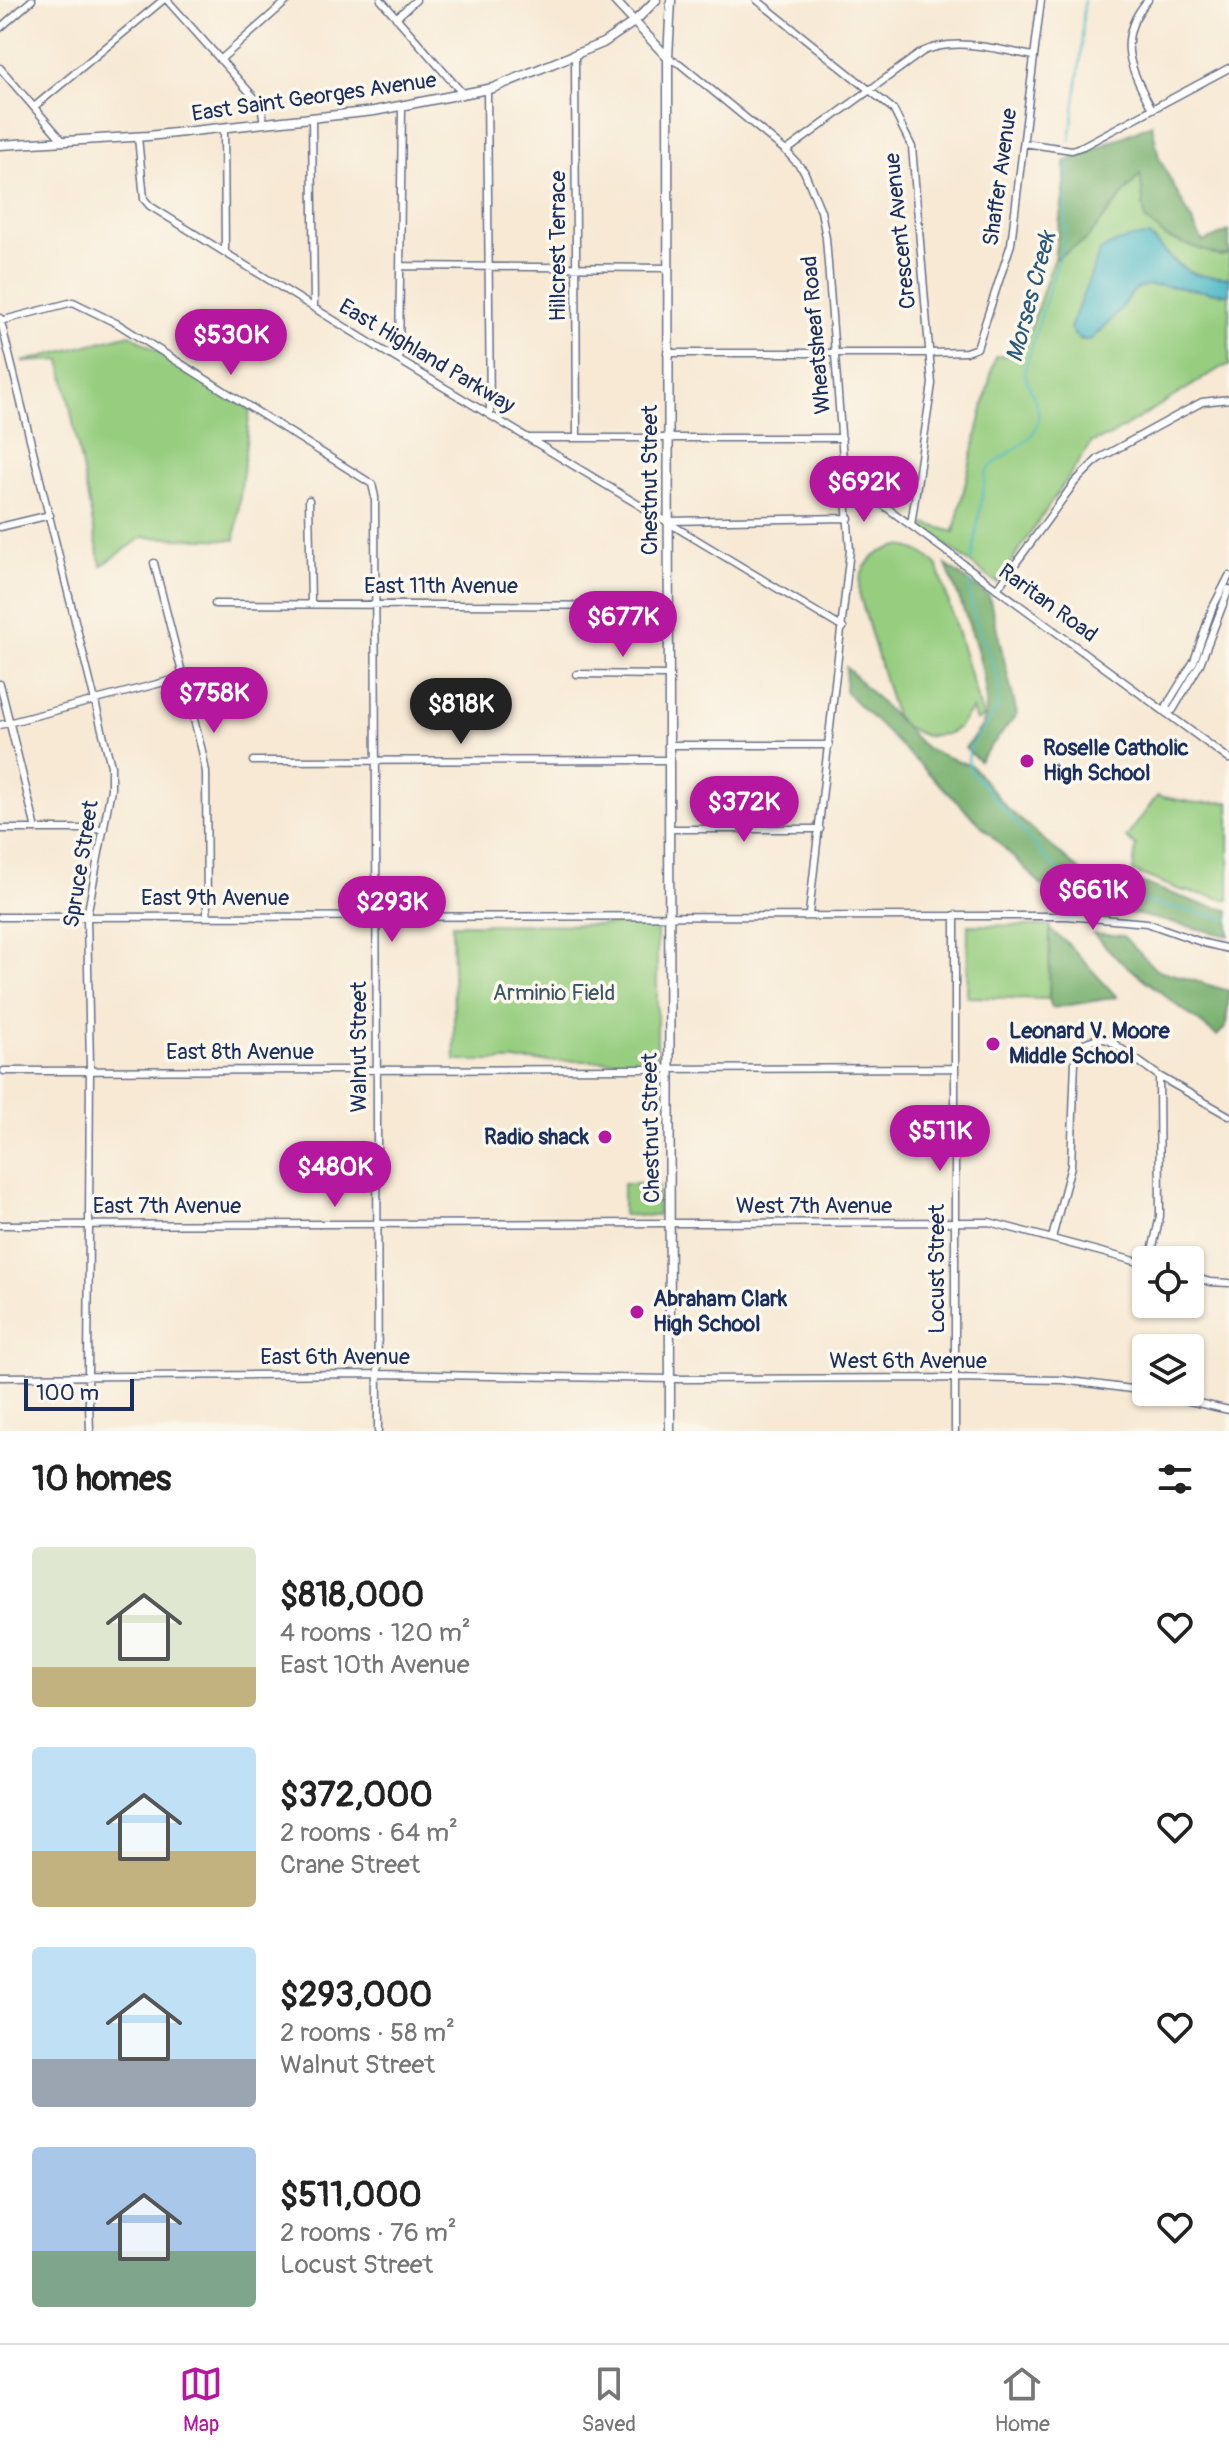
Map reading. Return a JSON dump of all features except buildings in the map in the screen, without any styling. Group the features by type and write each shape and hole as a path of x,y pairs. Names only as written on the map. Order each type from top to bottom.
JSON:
{"street":[{"path":"0,28 32,0"},
{"path":"34,107 165,0 261,105 264,123"},
{"path":"220,60 288,0"},
{"path":"381,0 463,94"},
{"path":"396,18 416,0"},
{"path":"614,0 668,58"},
{"name":"East Saint Georges Avenue","path":"0,145 138,137 312,118 402,106 487,89 603,43 634,22 656,0"},
{"name":"Chestnut Street","path":"670,1431 667,353 671,0"},
{"name":"Crescent Avenue","path":"757,0 893,109 912,147 932,384 911,525"},
{"name":"Shaffer Avenue","path":"930,353 971,350 977,348 981,341 1011,244 1041,0"},
{"path":"1148,0 1133,25 1129,56 1131,72 1152,109"},
{"path":"786,151 936,45 954,44 1034,56"},
{"name":"Hillcrest Terrace","path":"575,55 577,438"},
{"name":"Wheatsheaf Road","path":"668,58 680,64 786,151 804,171 821,211 826,238 850,550 809,914"},
{"path":"0,68 64,141"},
{"path":"1024,143 1072,150 1083,146 1229,68"},
{"path":"487,89 490,415"},
{"path":"399,360 402,106"},
{"path":"312,118 314,308"},
{"path":"224,128 225,252"},
{"name":"East Highland Parkway","path":"138,137 144,199 150,206 843,628"},
{"path":"400,266 668,268"},
{"name":"Walnut Street","path":"0,319 73,302 118,324 372,484 375,497 378,1431"},
{"name":"Spruce Street","path":"0,319 111,766 111,789 87,916 90,1431"},
{"path":"667,353 930,353"},
{"path":"997,589 1075,482 1098,459 1202,402 1229,399"},
{"path":"527,438 842,438"},
{"name":"Raritan Road","path":"845,477 1229,759"},
{"path":"309,500 311,604"},
{"path":"0,527 50,515"},
{"path":"667,521 849,518"},
{"path":"154,563 206,772 207,916"},
{"path":"1166,713 1167,705 1194,661 1212,609 1229,576"},
{"path":"1166,713 1173,710 1200,664 1229,589"},
{"name":"East 11th Avenue","path":"215,604 667,606"},
{"path":"577,674 667,675"},
{"path":"0,725 184,677"},
{"path":"0,684 36,829"},
{"path":"669,745 829,745"},
{"path":"253,761 669,760"},
{"path":"0,829 104,829"},
{"path":"669,829 820,829"},
{"name":"East 9th Avenue","path":"0,917 809,914 1122,919 1147,923 1229,949"},
{"name":"Locust Street","path":"955,915 955,1431"},
{"path":"1052,1238 1071,1166 1074,1067 1082,1046 1093,1039 1109,1040 1159,1076 1229,1116"},
{"name":"East 8th Avenue","path":"4,1071 955,1068"},
{"path":"1152,1246 1160,1216 1159,1076"},
{"name":"West 7th Avenue","path":"670,1224 989,1222 1132,1258"},
{"name":"East 7th Avenue","path":"0,1225 670,1224"},
{"path":"1204,1280 1229,1283"},
{"name":"East 6th Avenue","path":"0,1377 377,1374 670,1379"},
{"name":"West 6th Avenue","path":"670,1379 1063,1380 1132,1390"},
{"name":"West 6th Avenue","path":"1204,1404 1229,1410"}],"green space":[{"path":"1152,124 1159,158 1203,242 1229,231 1229,254 1220,256 1167,238 1145,219 1140,174 1086,240 1054,259 1065,184 1065,162"},
{"path":"1141,173 1145,219 1220,256 1229,254 1229,278 1205,276 1186,269 1154,239 1074,335 1081,340 1090,340 1137,289 1144,286 1229,294 1229,366 1222,367 1110,436 1092,442 997,583 921,526 927,524 954,532 995,357 1022,353 1054,259 1086,240"},
{"path":"130,334 250,409 235,540 143,537 101,566 61,360 22,362"},
{"path":"899,546 921,552 938,567 983,718 976,721 972,709 958,728 947,734 925,736 904,726 895,715 859,593 861,575 869,561"},
{"path":"946,565 989,596 1017,714 979,761 965,748 984,721 984,680 974,640"},
{"path":"846,667 926,749 972,766 1008,809 1092,881 1119,889 1128,878 1201,904 1229,910 1229,936 1135,914 1064,907 845,691"},
{"path":"1157,796 1196,803 1229,802 1229,900 1180,890 1133,871 1136,846 1126,838"},
{"name":"Arminio Field","path":"452,924 657,925 657,1061 455,1061"},
{"path":"968,925 1050,926 1049,999 967,997"},
{"path":"1050,930 1066,942 1117,997 1052,1008 1049,999"},
{"path":"1093,934 1123,936 1155,969 1229,991 1226,1027 1217,1036 1119,960"},
{"path":"623,1184 658,1184 658,1216 623,1215"}],"water":[{"path":"1149,236 1176,264 1196,275 1229,278 1229,294 1144,286 1131,295 1117,314 1090,340 1078,337 1070,328 1100,251 1123,240"}],"waterway":[{"name":"Morses Creek","path":"1070,141 1081,56 1084,0"},
{"name":"Morses Creek","path":"972,559 986,472 1028,439 1038,422 1037,405 1026,379 1025,368 1065,238 1069,161"},
{"name":"Morses Creek","path":"970,582 973,610 995,668 999,698 997,708 970,749 970,770 1050,863 1081,888 1229,919"}],"place":[{"name":"Roselle Catholic High School","path":"1027,761"},
{"name":"Leonard V. Moore Middle School","path":"993,1044"},
{"name":"Radio shack","path":"605,1137"},
{"name":"Abraham Clark High School","path":"637,1312"}]}
